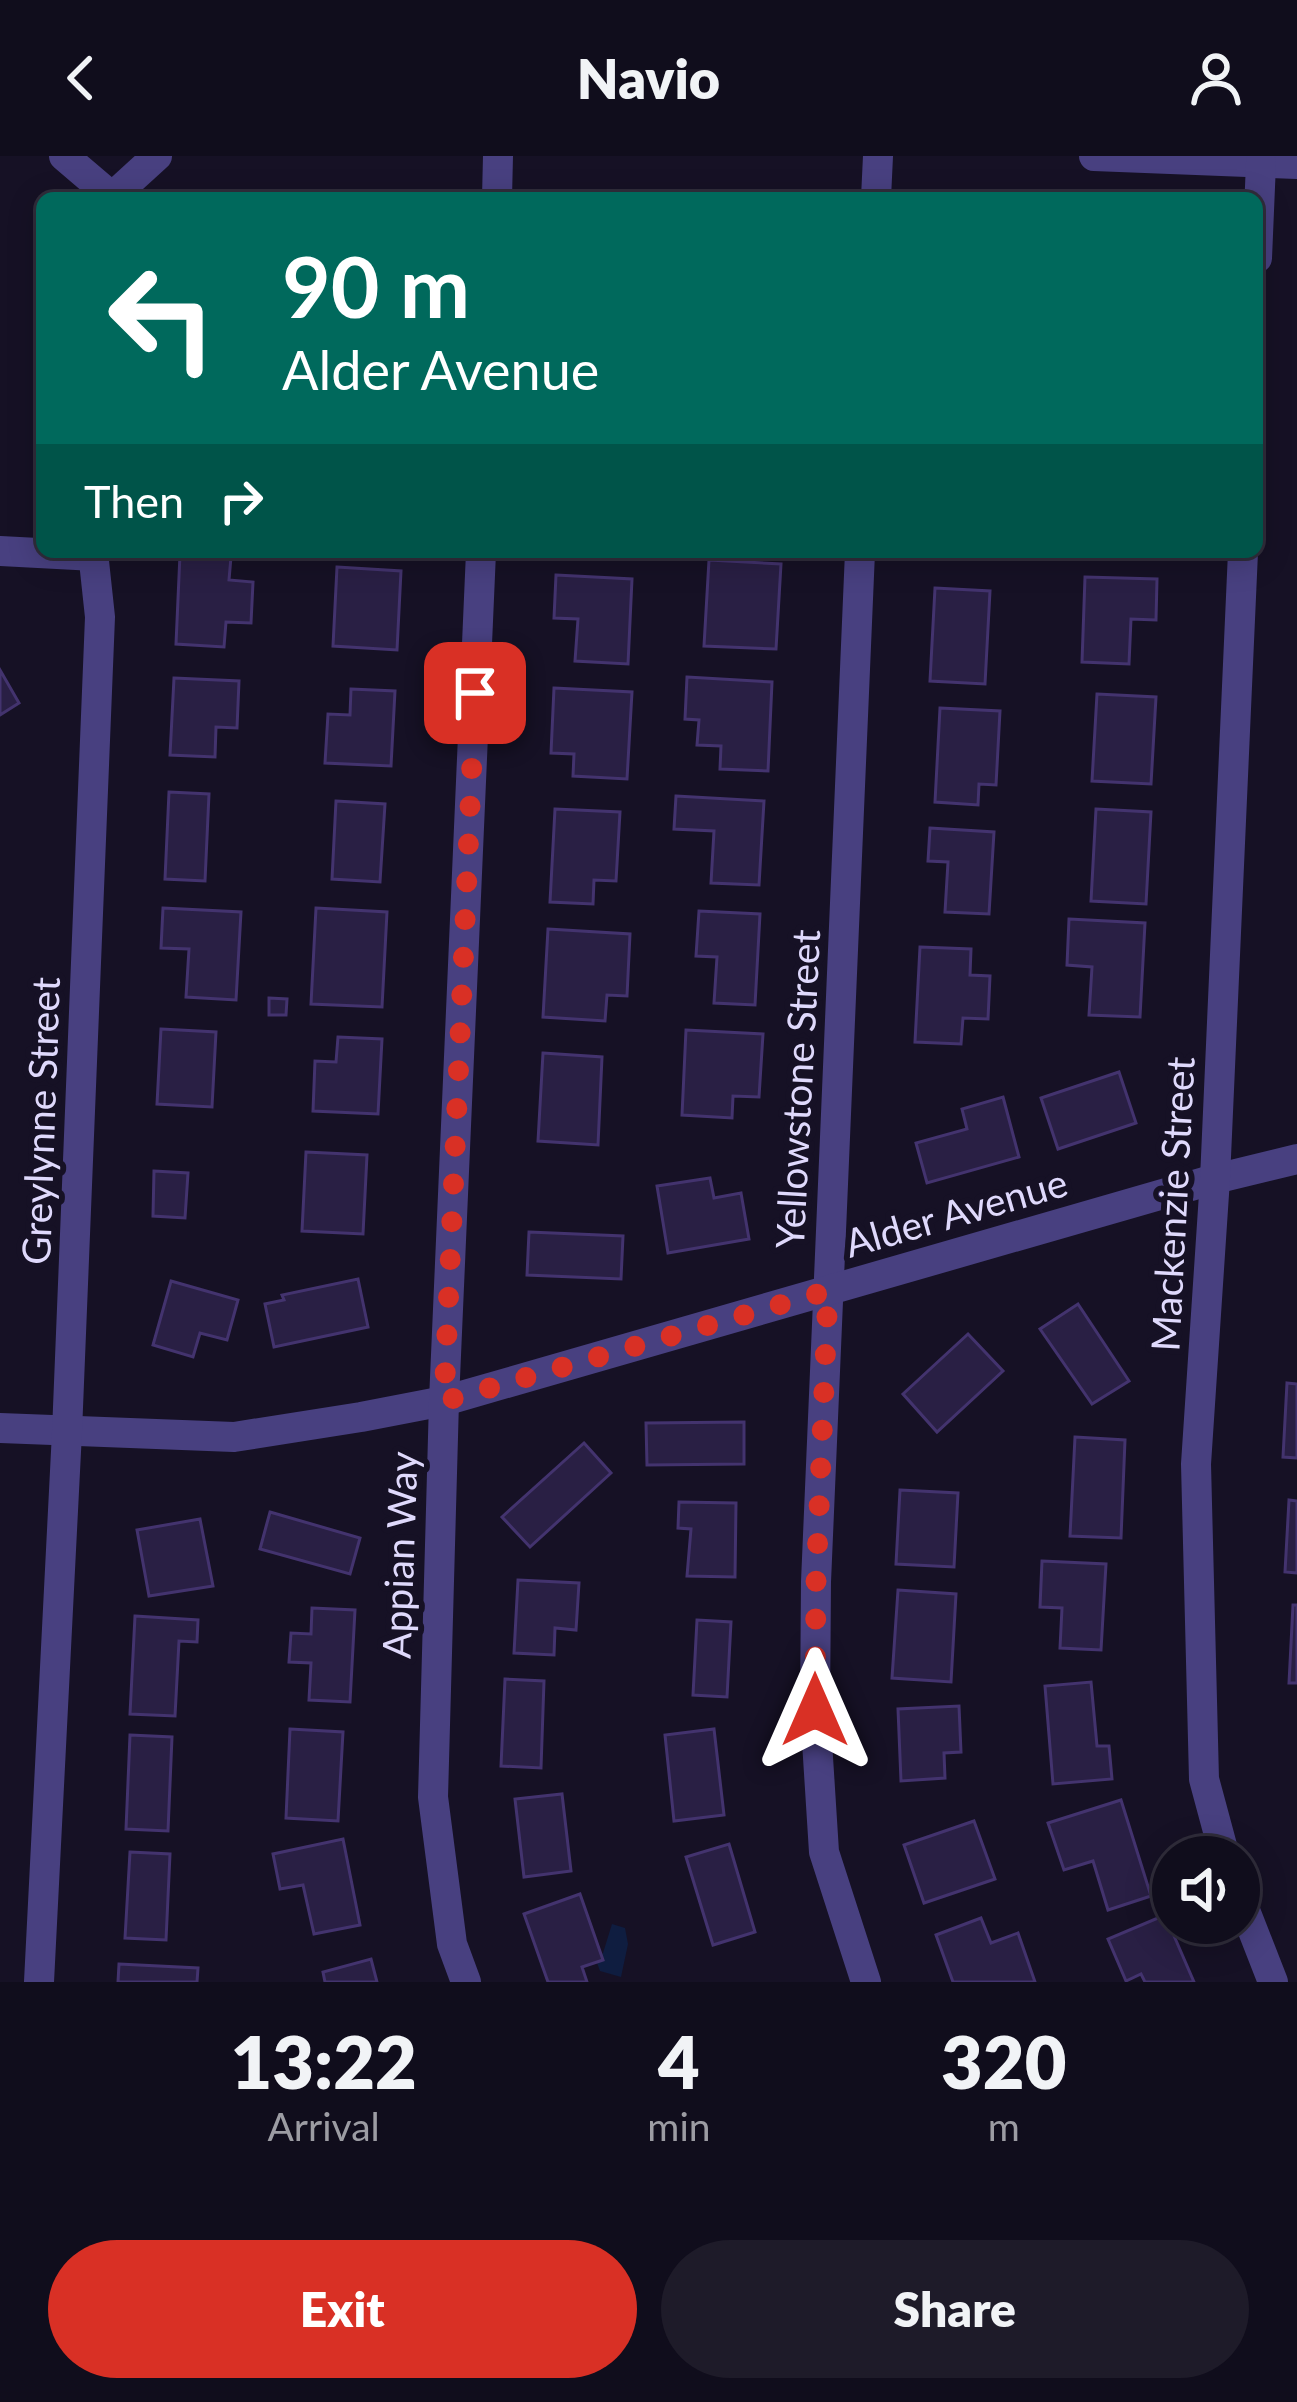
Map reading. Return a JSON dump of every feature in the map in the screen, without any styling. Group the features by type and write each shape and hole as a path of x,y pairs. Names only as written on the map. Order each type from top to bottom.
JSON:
{"street":[{"path":"64,156 105,192"},
{"path":"118,192 157,156"},
{"path":"496,192 498,156"},
{"path":"876,192 878,156"},
{"path":"1094,156 1297,164"},
{"path":"1260,192 1262,163"},
{"path":"0,551 36,552"},
{"name":"Greylynne Street","path":"39,1982 100,617 94,558"},
{"name":"Appian Way","path":"466,1982 452,1943 433,1797 444,1401 481,558"},
{"name":"Yellowstone Street","path":"860,558 816,1582 815,1710 824,1852 866,1982"},
{"name":"Mackenzie Street","path":"1220,1836 1204,1779 1196,1465 1244,558"},
{"name":"Alder Avenue","path":"0,1428 234,1437 444,1401 1214,1179 1297,1160"},
{"path":"1258,1944 1273,1982"}],"water":[{"path":"612,1924 625,1928 628,1944 621,1977 600,1971 596,1960"}],"building":[{"path":"180,558 231,558 229,580 253,582 251,623 226,622 224,647 176,644"},
{"path":"709,560 781,564 776,649 704,646"},
{"path":"337,567 401,571 397,650 333,646"},
{"path":"556,575 632,579 628,664 575,661 578,619 554,618"},
{"path":"1085,577 1157,579 1156,620 1131,619 1129,664 1082,662"},
{"path":"935,588 990,591 985,684 930,681"},
{"path":"0,670 19,703 0,715"},
{"path":"687,677 772,682 768,771 720,769 721,746 697,745 699,720 685,719"},
{"path":"174,678 239,681 237,728 216,727 215,757 170,755"},
{"path":"554,688 632,692 627,779 573,776 574,754 551,753"},
{"path":"351,689 395,691 391,766 325,763 328,714 350,715"},
{"path":"1097,694 1156,697 1151,784 1092,781"},
{"path":"940,708 1000,711 996,785 979,784 978,805 935,802"},
{"path":"169,792 209,794 205,881 165,879"},
{"path":"676,796 764,801 759,885 711,883 714,831 674,829"},
{"path":"336,801 385,804 380,882 332,879"},
{"path":"555,809 620,812 616,881 594,880 593,904 550,902"},
{"path":"1096,809 1151,812 1146,904 1091,901"},
{"path":"930,828 994,832 989,914 945,912 948,862 928,861"},
{"path":"163,908 241,912 236,1000 186,997 189,949 161,948"},
{"path":"316,908 387,912 382,1007 311,1004"},
{"path":"699,911 760,914 755,1005 714,1003 717,957 696,956"},
{"path":"1069,919 1145,923 1140,1017 1089,1015 1092,967 1067,965"},
{"path":"548,929 630,934 627,996 607,995 605,1021 543,1017"},
{"path":"920,947 971,949 970,975 990,976 988,1019 963,1018 961,1044 915,1042"},
{"path":"269,998 287,999 286,1015 269,1015"},
{"path":"161,1029 216,1032 212,1107 157,1104"},
{"path":"686,1030 763,1034 759,1097 733,1096 732,1118 682,1115"},
{"path":"338,1037 382,1039 378,1114 313,1111 315,1061 336,1062"},
{"path":"543,1053 602,1057 598,1145 538,1141"},
{"path":"1119,1072 1136,1123 1058,1149 1041,1098"},
{"path":"1003,1097 1019,1157 927,1183 916,1143 967,1129 962,1109"},
{"path":"306,1152 367,1155 363,1234 302,1231"},
{"path":"154,1171 188,1173 185,1218 153,1216"},
{"path":"710,1178 714,1198 741,1193 749,1239 668,1253 657,1186"},
{"path":"529,1232 623,1236 621,1279 527,1275"},
{"path":"358,1279 368,1327 274,1347 265,1304 284,1300 282,1295"},
{"path":"171,1281 238,1300 227,1340 200,1333 193,1357 153,1345"},
{"path":"1078,1304 1129,1381 1092,1404 1040,1329"},
{"path":"968,1334 1003,1371 937,1432 903,1394"},
{"path":"1287,1383 1297,1384 1297,1458 1283,1457"},
{"path":"744,1422 744,1464 647,1465 646,1423"},
{"path":"1075,1437 1125,1440 1121,1538 1070,1536"},
{"path":"584,1443 611,1473 530,1547 502,1517"},
{"path":"900,1490 958,1493 954,1567 896,1564"},
{"path":"1289,1500 1297,1501 1297,1573 1285,1572"},
{"path":"679,1502 736,1503 735,1577 687,1576 691,1529 678,1528"},
{"path":"270,1512 360,1538 350,1574 260,1549"},
{"path":"200,1519 213,1586 149,1596 137,1530"},
{"path":"1042,1561 1106,1564 1101,1650 1060,1648 1062,1608 1040,1607"},
{"path":"518,1580 579,1583 576,1630 555,1628 554,1655 514,1653"},
{"path":"898,1590 956,1594 951,1682 892,1678"},
{"path":"1293,1605 1297,1605 1297,1683 1289,1683"},
{"path":"312,1608 355,1610 350,1702 309,1700 311,1663 289,1662 291,1633 311,1634"},
{"path":"135,1616 198,1620 197,1642 179,1641 175,1716 130,1714"},
{"path":"697,1620 731,1622 727,1697 693,1695"},
{"path":"505,1679 544,1681 541,1768 501,1766"},
{"path":"1091,1682 1097,1746 1109,1746 1112,1779 1053,1784 1045,1686"},
{"path":"959,1706 961,1752 944,1753 945,1778 901,1781 898,1709"},
{"path":"290,1729 343,1732 338,1821 286,1818"},
{"path":"714,1729 724,1815 674,1821 665,1735"},
{"path":"130,1735 172,1737 168,1831 126,1829"},
{"path":"562,1794 571,1871 524,1877 515,1799"},
{"path":"1121,1800 1151,1896 1108,1910 1093,1861 1064,1870 1048,1823"},
{"path":"974,1821 995,1879 924,1903 904,1845"},
{"path":"343,1839 360,1925 314,1934 303,1885 280,1889 273,1854"},
{"path":"729,1844 755,1932 713,1945 686,1857"},
{"path":"130,1852 170,1854 166,1940 125,1938"},
{"path":"580,1894 603,1960 582,1967 587,1982 548,1982 524,1914"},
{"path":"981,1918 991,1943 1018,1933 1035,1982 953,1982 936,1935"},
{"path":"1152,1920 1152,1944 1178,1944 1194,1982 1145,1982 1141,1974 1126,1981 1108,1939"},
{"path":"371,1959 377,1982 325,1982 323,1972"},
{"path":"119,1964 198,1968 197,1982 118,1982"}],"route":[{"path":"475,693 444,1401 828,1291 815,1710"}]}
